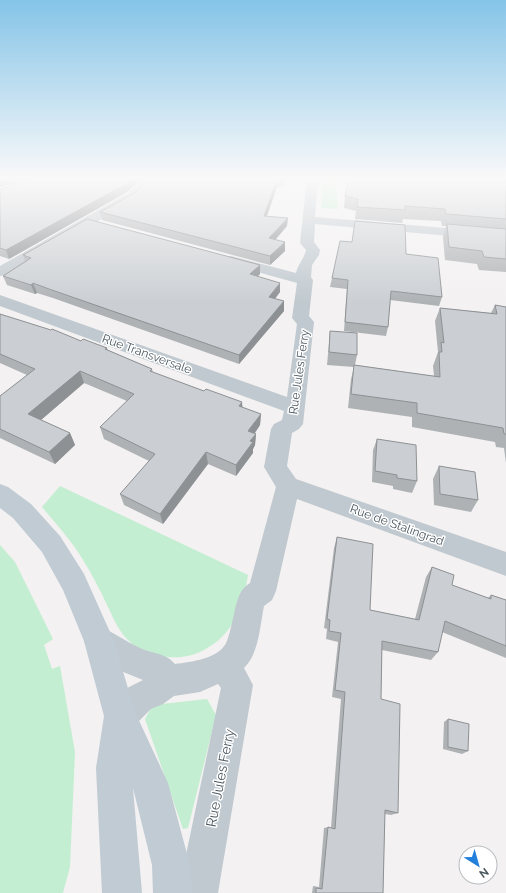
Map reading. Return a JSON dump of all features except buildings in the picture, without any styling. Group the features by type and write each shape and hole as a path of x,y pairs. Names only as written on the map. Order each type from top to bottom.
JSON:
{"street":[{"path":"0,272 92,220"},
{"path":"309,220 506,237"},
{"name":"Rue Jules Ferry","path":"288,486 275,467 282,429 292,424 298,389 306,322 300,318 305,280 303,277 305,265 312,255 313,250 307,243 309,220"},
{"path":"88,222 102,226"},
{"path":"217,256 305,280"},
{"name":"Rue Transversale","path":"0,300 294,407"},
{"path":"122,893 114,768 120,716 140,698 152,693 168,681 200,676 232,659 252,598 262,591 288,486"},
{"name":"Rue de Stalingrad","path":"288,486 506,564"},
{"path":"0,494 22,511 51,544 74,583 99,641 120,716 150,783 171,865 173,893"},
{"path":"99,641 128,658 146,666 159,669 168,681"},
{"name":"Rue Jules Ferry","path":"198,893 238,685 232,659"}],"green space":[{"path":"60,486 248,575 240,609 230,628 223,636 200,652 178,657 152,654 131,643 118,627 96,582 79,553 42,507"},
{"path":"0,545 15,562 53,639 44,645 52,669 60,666 75,752 70,867 63,893 0,893"},
{"path":"207,699 216,715 188,828 183,829 145,719 153,705"}]}
